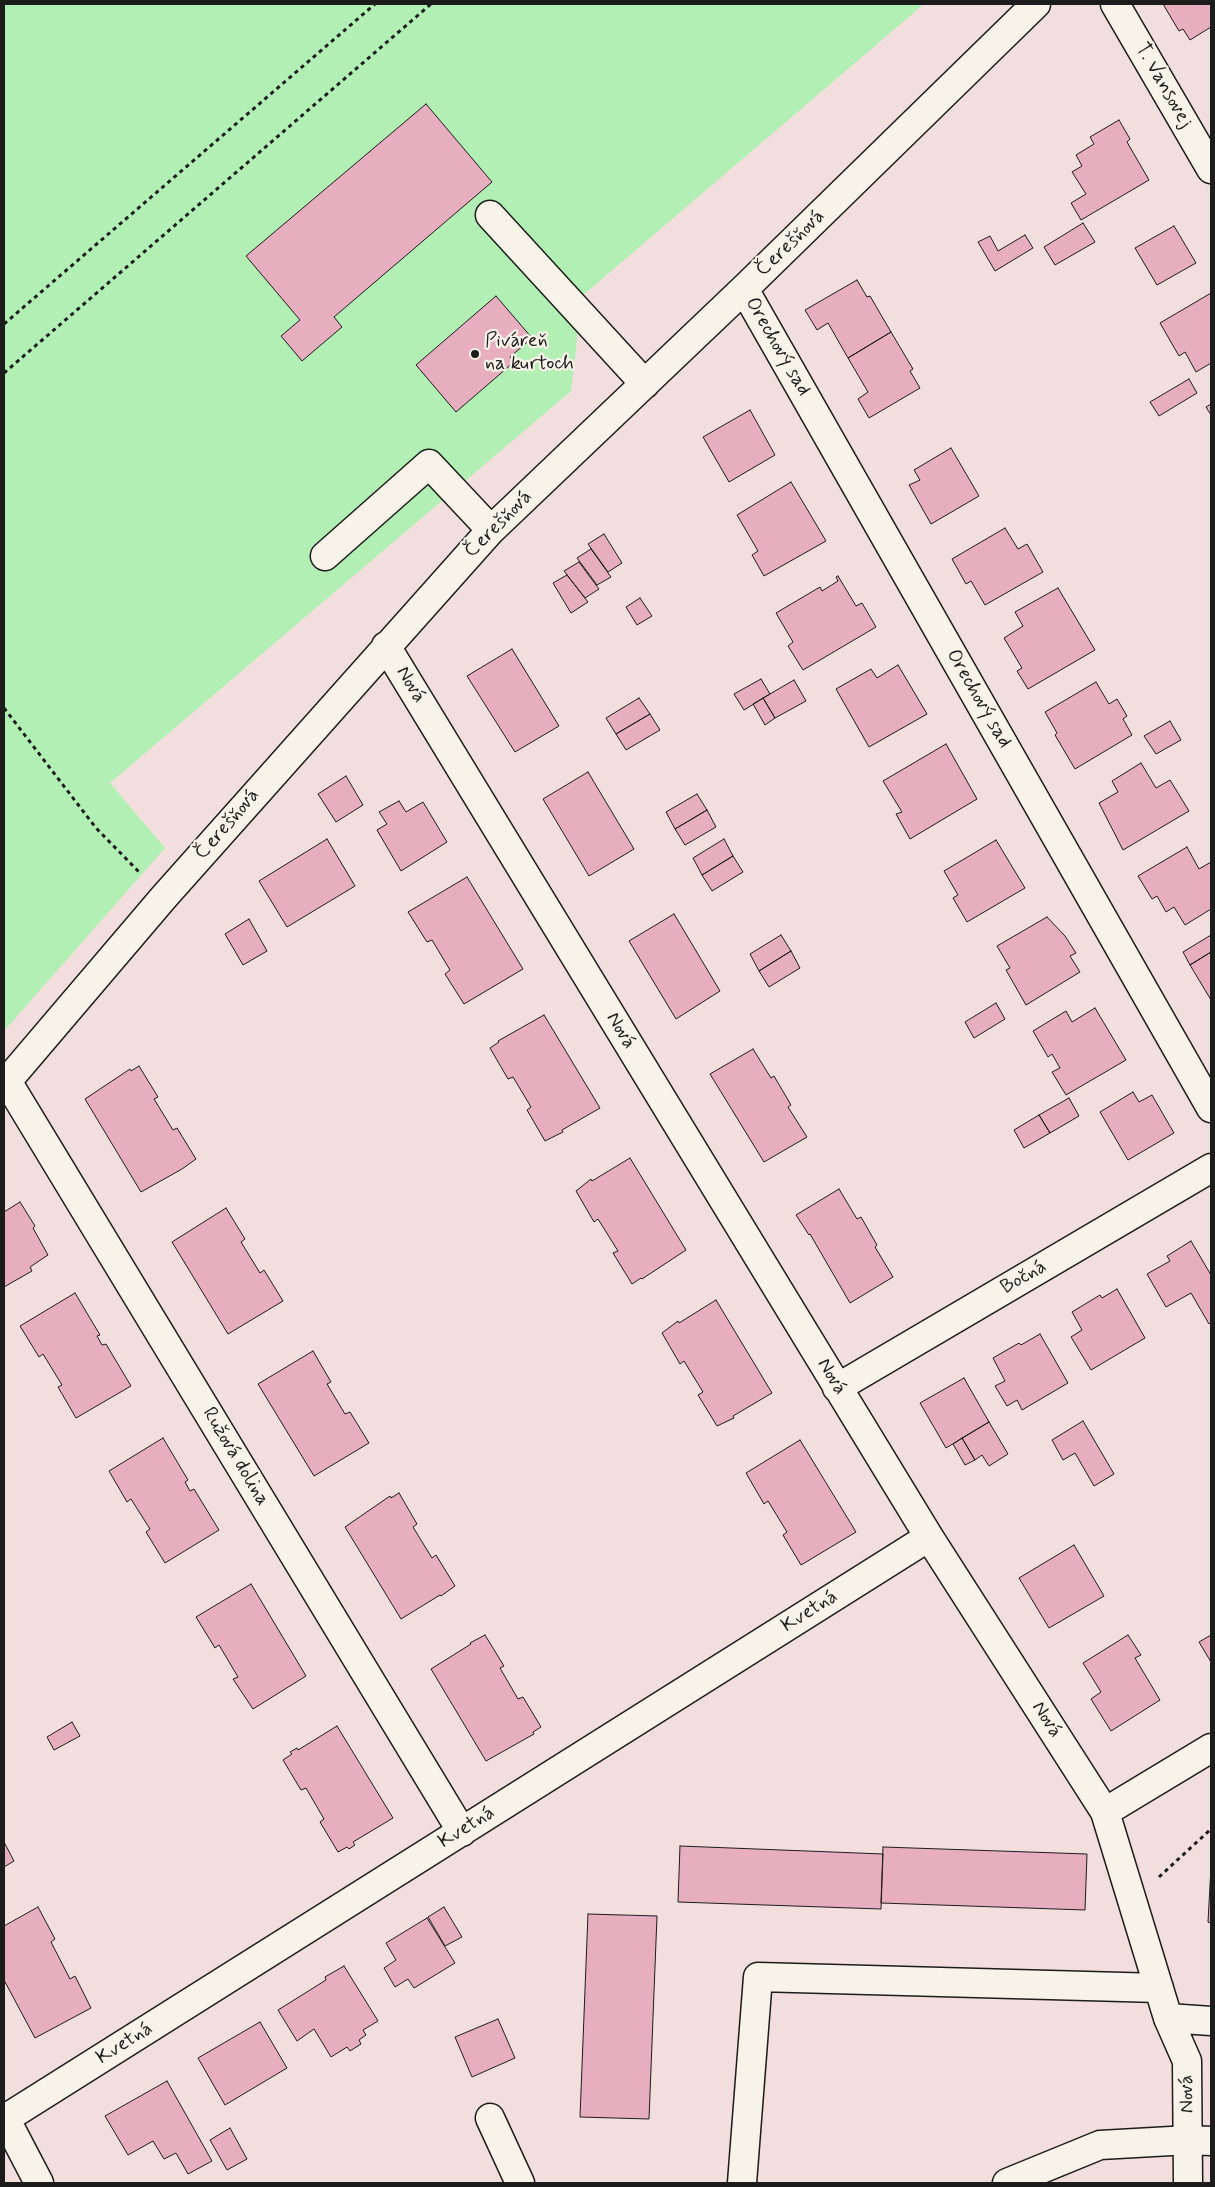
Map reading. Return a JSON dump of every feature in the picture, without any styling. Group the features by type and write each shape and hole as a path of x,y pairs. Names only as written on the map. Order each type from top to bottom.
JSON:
{"street":[{"name":"Čerešňová","path":"5,1083 164,896 491,530 744,289 1036,4"},
{"name":"T. Vansovej","path":"1115,4 1211,169"},
{"path":"490,214 645,384"},
{"name":"Orechový sad","path":"744,289 1211,1108"},
{"path":"325,556 430,464 491,530"},
{"name":"Nová","path":"386,646 837,1388 929,1537 1105,1812 1168,2018 1187,2061 1200,2140 1188,2183"},
{"name":"Ružová dolina","path":"5,1083 462,1832"},
{"name":"Bočná","path":"837,1388 1211,1168"},
{"name":"Kvetná","path":"4,2118 929,1537"},
{"path":"1105,1812 1211,1748"},
{"path":"742,2183 758,1977 1159,1988"},
{"path":"1168,2018 1211,2021"},
{"path":"4,2118 39,2183"},
{"path":"490,2118 520,2183"},
{"path":"1007,2183 1100,2145 1200,2140"}],"path":[{"path":"4,324 375,4"},
{"path":"4,372 431,4"},
{"path":"4,708 96,828 164,896"},
{"path":"1132,1901 1211,1829"}],"green space":[{"path":"4,4 924,4 582,296 571,391 110,783 165,848 4,1031"}],"building":[{"path":"1163,4 1211,4 1211,27 1190,40 1183,29 1179,31"},
{"path":"426,104 492,182 334,317 342,327 302,361 281,336 300,320 246,256"},
{"path":"1119,120 1130,139 1127,142 1149,180 1081,220 1071,203 1086,194 1072,172 1082,166 1076,155 1094,144 1090,137"},
{"path":"1083,223 1095,242 1055,265 1044,247"},
{"path":"1174,226 1196,263 1157,285 1135,248"},
{"path":"1025,235 1033,248 995,271 978,242 990,236 998,251"},
{"path":"857,280 867,297 870,296 891,332 848,358 828,323 817,330 805,310"},
{"path":"1211,293 1211,363 1196,372 1185,352 1179,356 1160,323"},
{"path":"496,296 532,338 510,357 514,362 456,412 416,365"},
{"path":"891,332 913,369 910,371 920,388 869,418 858,399 868,392 848,358"},
{"path":"1189,379 1197,393 1159,416 1150,402"},
{"path":"1211,404 1211,415 1206,407"},
{"path":"750,410 775,455 729,482 703,437"},
{"path":"951,448 979,496 931,524 909,485 920,480 914,470"},
{"path":"791,482 826,541 764,576 752,555 758,551 737,515"},
{"path":"1005,528 1018,549 1027,544 1043,572 985,605 971,581 966,584 952,559"},
{"path":"604,534 622,563 608,572 588,544"},
{"path":"591,549 611,577 597,585 577,558"},
{"path":"579,562 599,589 585,598 564,571"},
{"path":"567,575 588,602 571,613 553,583"},
{"path":"838,576 856,606 862,603 876,627 803,670 788,646 793,642 776,613 820,587 822,591 838,581 836,577"},
{"path":"1058,588 1095,650 1028,689 1017,671 1022,668 1004,638 1023,626 1015,612"},
{"path":"640,598 652,616 637,625 626,607"},
{"path":"512,649 559,726 515,752 467,676"},
{"path":"898,665 927,714 869,747 836,689 871,669 877,678"},
{"path":"761,679 770,694 744,710 734,694"},
{"path":"794,680 806,701 775,718 763,698"},
{"path":"1096,682 1109,704 1117,699 1127,716 1123,719 1132,735 1075,769 1055,735 1057,733 1045,712"},
{"path":"639,698 650,714 616,734 606,718"},
{"path":"763,698 775,718 765,725 753,704"},
{"path":"650,714 660,730 626,750 616,734"},
{"path":"1170,721 1181,740 1156,754 1144,736"},
{"path":"946,744 977,799 910,839 896,814 902,812 883,781"},
{"path":"1141,763 1156,788 1170,780 1189,811 1123,850 1099,803 1118,792 1112,781"},
{"path":"588,772 634,849 589,876 543,799"},
{"path":"346,776 363,805 336,822 318,794"},
{"path":"697,794 707,810 675,829 666,812"},
{"path":"399,801 406,812 423,802 447,842 401,871 377,830 387,824 379,812"},
{"path":"707,810 716,827 685,845 675,829"},
{"path":"327,839 355,886 287,927 259,881"},
{"path":"724,839 733,856 702,875 693,858"},
{"path":"996,840 1025,888 967,922 953,898 958,895 944,871"},
{"path":"1187,847 1199,869 1211,862 1211,909 1185,925 1174,907 1166,912 1157,896 1152,899 1138,876"},
{"path":"733,856 743,872 712,891 702,875"},
{"path":"467,877 523,969 464,1004 445,974 450,970 432,940 427,942 408,912"},
{"path":"674,914 720,991 676,1019 629,941"},
{"path":"1047,917 1065,936 1076,953 1070,956 1080,972 1026,1005 1006,970 1010,968 997,946"},
{"path":"249,919 267,951 243,965 225,934"},
{"path":"781,935 791,951 759,971 750,954"},
{"path":"1211,935 1211,952 1190,965 1183,952"},
{"path":"791,951 800,968 769,987 759,971"},
{"path":"1211,952 1211,1000 1190,965"},
{"path":"996,1003 1005,1019 974,1038 965,1022"},
{"path":"1095,1008 1126,1060 1066,1095 1052,1072 1060,1068 1052,1054 1048,1057 1033,1031 1066,1011 1072,1022"},
{"path":"544,1015 600,1108 562,1130 563,1132 545,1141 527,1110 531,1107 513,1077 508,1079 490,1048 498,1041"},
{"path":"753,1049 771,1078 774,1076 791,1105 788,1107 807,1137 764,1162 710,1074"},
{"path":"139,1066 158,1097 154,1099 173,1130 177,1128 196,1159 141,1192 85,1099 130,1069 131,1071"},
{"path":"1133,1092 1139,1102 1152,1095 1174,1133 1128,1160 1100,1112"},
{"path":"1069,1098 1079,1116 1050,1133 1039,1115"},
{"path":"1039,1115 1050,1133 1024,1148 1014,1130"},
{"path":"630,1158 686,1250 632,1284 613,1253 618,1251 598,1219 594,1222 576,1191 591,1179 592,1181"},
{"path":"839,1189 857,1219 861,1217 877,1245 875,1247 893,1277 850,1303 810,1234 796,1215"},
{"path":"20,1202 35,1226 33,1228 48,1255 30,1267 32,1271 4,1287 4,1212"},
{"path":"226,1208 245,1239 241,1242 260,1273 264,1270 283,1301 228,1334 172,1242"},
{"path":"1191,1241 1211,1275 1211,1322 1209,1324 1191,1293 1166,1307 1147,1274 1170,1261 1167,1256"},
{"path":"1117,1289 1145,1338 1091,1370 1071,1337 1082,1330 1072,1312 1100,1295 1102,1298"},
{"path":"75,1293 100,1335 97,1336 102,1345 106,1344 131,1386 76,1418 58,1387 62,1385 43,1354 39,1357 20,1326"},
{"path":"716,1300 772,1393 733,1416 734,1418 717,1426 698,1395 703,1392 684,1361 680,1364 662,1333 678,1321 679,1323"},
{"path":"1040,1334 1068,1383 1022,1410 1017,1400 1007,1406 995,1386 1005,1381 993,1358 1019,1343 1021,1345"},
{"path":"313,1351 331,1382 327,1384 345,1414 350,1412 369,1443 314,1476 258,1384"},
{"path":"964,1378 989,1422 946,1448 920,1403"},
{"path":"1083,1421 1114,1474 1094,1486 1075,1453 1063,1460 1052,1440"},
{"path":"989,1422 1008,1454 989,1466 982,1455 975,1460 962,1438"},
{"path":"163,1438 188,1480 185,1482 190,1491 194,1489 219,1530 165,1563 146,1532 150,1529 131,1499 127,1502 109,1471"},
{"path":"962,1438 975,1460 965,1465 953,1444"},
{"path":"800,1440 856,1532 801,1565 783,1535 787,1532 768,1501 764,1504 746,1473"},
{"path":"399,1493 417,1524 413,1527 432,1558 436,1555 455,1586 401,1619 345,1527 390,1496 391,1498"},
{"path":"1074,1545 1104,1596 1049,1628 1019,1578"},
{"path":"251,1584 306,1676 253,1709 233,1679 238,1677 219,1645 215,1648 196,1617"},
{"path":"485,1635 504,1666 500,1668 518,1699 523,1697 541,1727 533,1732 534,1734 486,1761 431,1669"},
{"path":"1128,1635 1141,1655 1135,1658 1160,1700 1111,1731 1091,1699 1101,1692 1083,1663"},
{"path":"1211,1635 1211,1662 1199,1642"},
{"path":"72,1722 80,1736 54,1750 47,1737"},
{"path":"337,1726 393,1818 353,1842 355,1845 349,1849 347,1847 338,1852 320,1822 324,1819 306,1788 301,1790 283,1760 292,1754 290,1752 297,1748 298,1750"},
{"path":"4,1842 14,1861 4,1867"},
{"path":"680,1846 883,1854 881,1909 678,1902"},
{"path":"883,1847 1087,1854 1085,1910 881,1903"},
{"path":"1211,1867 1211,1923 1208,1922"},
{"path":"38,1907 55,1939 51,1942 70,1979 75,1976 91,2008 35,2038 4,1980 4,1926"},
{"path":"444,1907 462,1937 445,1946 428,1917"},
{"path":"588,1914 657,1916 649,2119 580,2117"},
{"path":"427,1918 455,1963 414,1988 408,1979 395,1987 384,1968 396,1960 386,1943"},
{"path":"344,1966 378,2021 363,2030 366,2035 359,2040 361,2044 350,2051 347,2047 331,2057 314,2029 297,2041 278,2010 326,1980 325,1977"},
{"path":"498,2019 515,2058 472,2077 455,2037"},
{"path":"260,2022 287,2068 225,2105 198,2058"},
{"path":"167,2081 212,2161 188,2174 176,2153 164,2159 153,2141 128,2155 105,2116"},
{"path":"230,2128 247,2159 227,2170 210,2140"}],"place":[{"name":"Piváreň na kurtoch","path":"475,354"}]}
